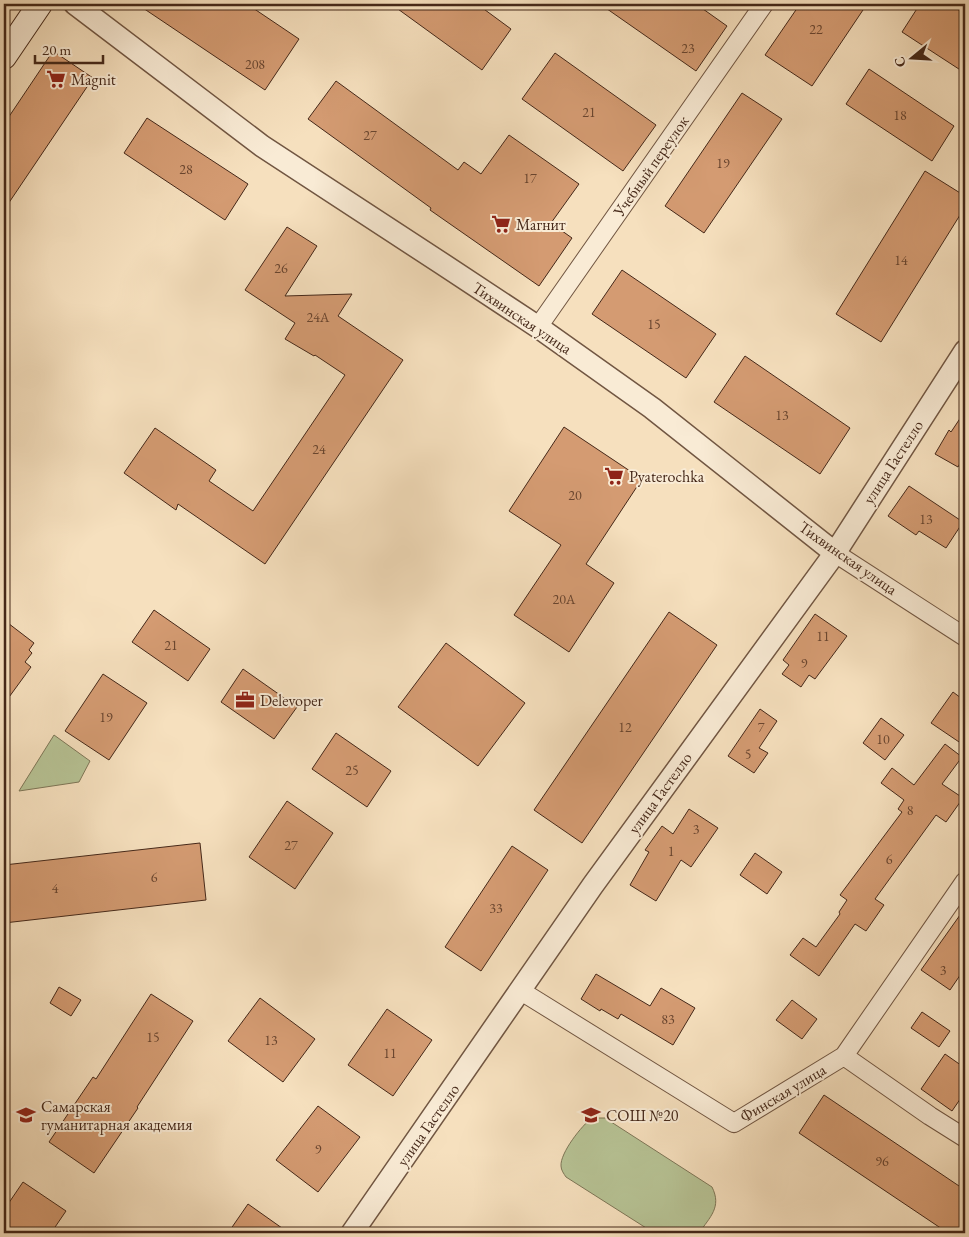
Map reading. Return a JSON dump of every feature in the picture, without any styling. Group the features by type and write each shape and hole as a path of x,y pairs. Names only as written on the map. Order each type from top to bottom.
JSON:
{"main road":[{"path":"4,57 40,4"}],"street":[{"name":"Тихвинская улица","path":"75,4 262,146 538,327 652,408 835,553 965,638"},
{"name":"Учебный переулок","path":"538,327 764,4"},
{"name":"улица Гастелло","path":"352,1233 521,992 593,885 835,553 965,351"},
{"path":"844,1056 965,881"},
{"name":"Финская улица","path":"521,992 734,1123 844,1056 922,1111 965,1138"}],"green space":[{"path":"54,735 90,761 79,782 19,791"},
{"path":"592,1118 605,1118 712,1187 716,1200 715,1206 711,1217 699,1233 654,1233 566,1177 561,1166 564,1154 578,1133"}],"building":[{"path":"137,4 247,4 299,39 265,90"},
{"path":"391,4 477,4 511,29 482,70"},
{"path":"600,4 696,4 727,26 696,71"},
{"path":"800,4 867,4 812,86 765,55"},
{"path":"920,4 949,4 965,14 965,73 902,32"},
{"path":"53,51 93,78 4,210 4,124"},
{"path":"555,53 656,125 623,171 522,99"},
{"path":"869,69 954,126 932,161 846,104"},
{"path":"336,81 458,170 464,162 481,174 509,135 579,184 551,223 572,238 539,286 430,210 431,208 308,119"},
{"path":"742,93 782,119 704,233 665,206"},
{"path":"147,118 248,184 225,220 124,153"},
{"path":"925,171 965,196 965,207 881,342 836,314"},
{"path":"287,227 317,246 285,296 352,294 338,316 403,360 265,564 178,504 176,510 124,473 155,428 216,470 209,481 253,511 345,375 315,355 285,339 295,323 245,290"},
{"path":"622,270 716,334 686,378 592,314"},
{"path":"745,356 850,428 820,474 714,402"},
{"path":"965,411 965,454 958,467 935,454 949,430 951,432"},
{"path":"564,427 642,479 586,564 614,583 569,652 514,615 561,545 509,511"},
{"path":"909,486 963,522 946,548 919,531 916,535 888,516"},
{"path":"154,610 210,649 188,681 132,642"},
{"path":"669,612 717,645 582,843 534,810"},
{"path":"815,614 847,636 815,679 809,675 801,687 782,674 789,665 783,660"},
{"path":"4,620 34,643 29,650 32,653 25,662 31,667 4,704"},
{"path":"446,643 525,703 478,766 398,707"},
{"path":"243,669 297,707 274,739 221,702"},
{"path":"103,674 147,703 109,760 65,731"},
{"path":"953,692 965,701 965,746 931,723"},
{"path":"760,709 777,721 759,748 768,753 754,773 728,756"},
{"path":"881,718 904,735 885,760 863,743"},
{"path":"336,733 391,771 367,807 312,769"},
{"path":"945,744 962,757 942,784 963,798 946,822 936,815 875,899 884,905 866,931 855,924 819,976 790,955 803,938 816,947 840,914 839,912 847,900 840,895 902,812 898,809 904,800 881,783 892,768 914,785"},
{"path":"287,801 333,833 295,889 249,857"},
{"path":"689,809 718,828 691,867 681,860 656,901 630,885 649,852 645,850 662,826 673,834"},
{"path":"200,843 206,900 4,923 4,865"},
{"path":"512,846 548,870 481,971 445,947"},
{"path":"755,853 782,872 767,894 740,875"},
{"path":"965,908 965,968 950,990 921,970"},
{"path":"596,974 650,1006 661,988 695,1008 673,1045 621,1014 618,1019 601,1009 600,1011 581,999"},
{"path":"59,987 81,1000 71,1016 50,1003"},
{"path":"151,994 193,1021 94,1173 49,1142 93,1077 96,1079"},
{"path":"260,998 315,1039 283,1082 228,1041"},
{"path":"792,1000 817,1019 802,1039 776,1020"},
{"path":"387,1009 432,1040 393,1096 348,1065"},
{"path":"922,1012 950,1031 939,1047 911,1028"},
{"path":"945,1054 965,1068 965,1092 952,1111 921,1089"},
{"path":"824,1095 965,1190 965,1233 948,1233 799,1133"},
{"path":"318,1106 360,1137 318,1192 276,1160"},
{"path":"23,1182 66,1211 51,1233 4,1233 4,1210"},
{"path":"248,1204 289,1233 228,1233"}],"place":[{"name":"Magnit","path":"56,79"},
{"name":"Магнит","path":"501,224"},
{"name":"Pyaterochka","path":"614,476"},
{"name":"Delevoper","path":"245,700"},
{"name":"Самарская гуманитарная академия","path":"26,1115"},
{"name":"СОШ №20","path":"591,1115"}]}
